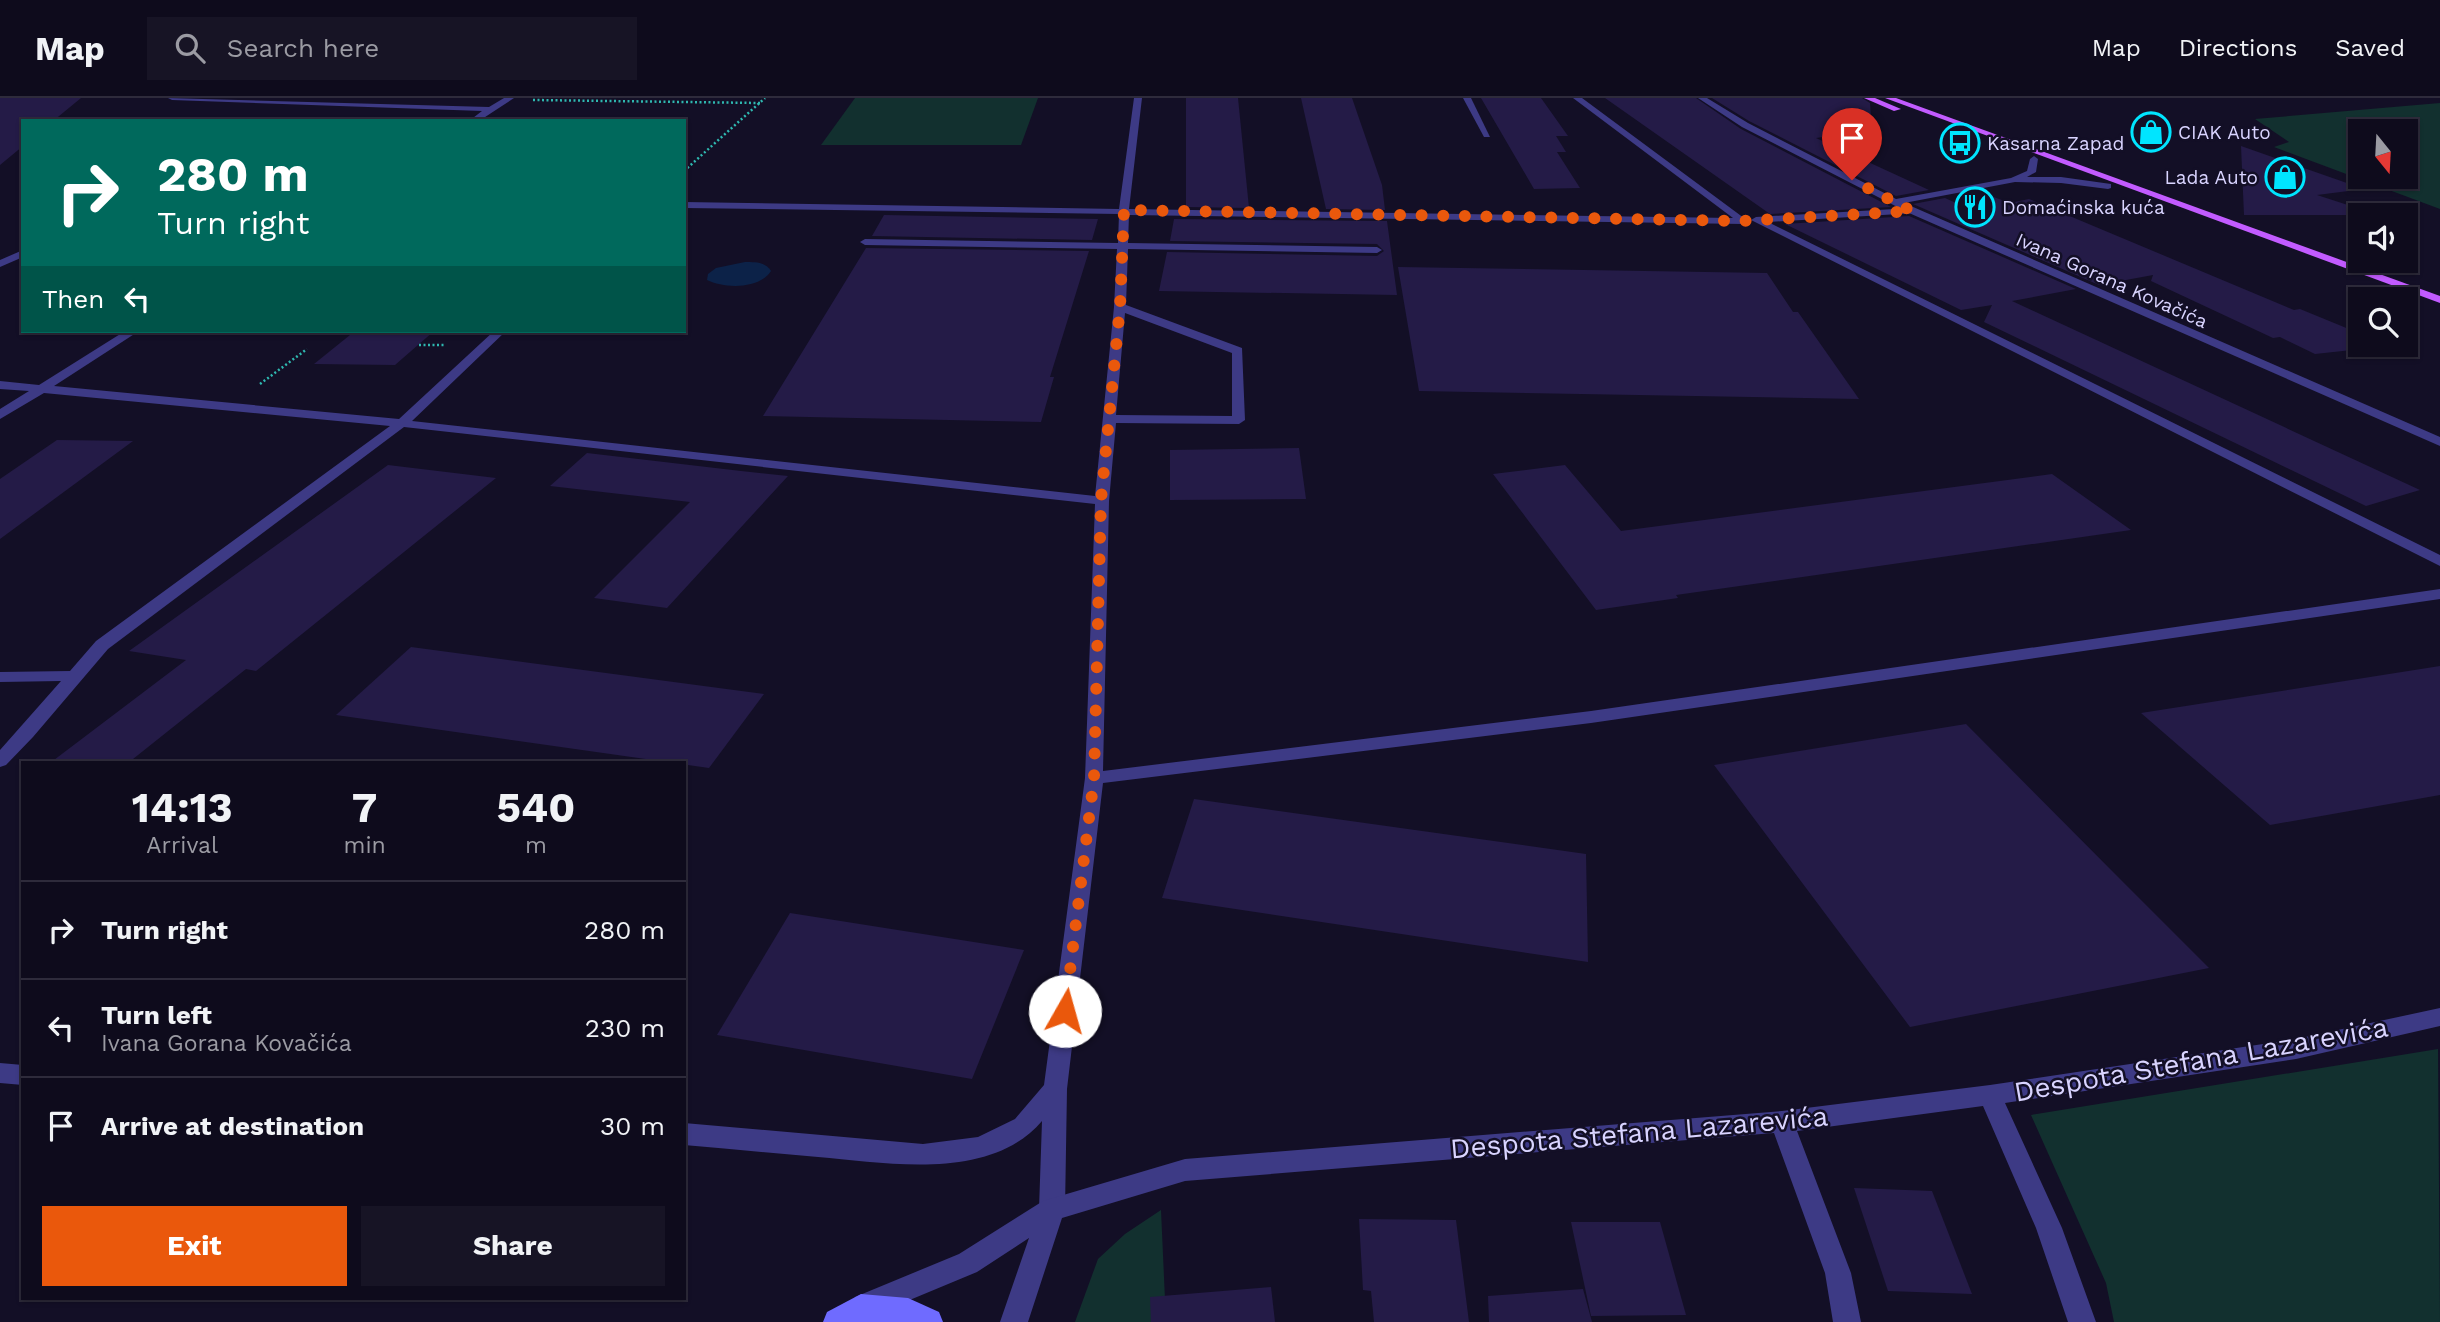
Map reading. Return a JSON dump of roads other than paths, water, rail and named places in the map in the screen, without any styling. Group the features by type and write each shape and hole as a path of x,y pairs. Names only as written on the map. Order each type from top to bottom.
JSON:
{"main road":[{"path":"1868,98 2374,287"},
{"path":"1889,98 2440,300"},
{"path":"2418,304 2440,312"}],"street":[{"path":"172,98 491,109"},
{"path":"1014,1322 1052,1209 1055,1089 1094,778 1101,500 1120,307 1124,210 1138,98"},
{"path":"1467,98 1487,135"},
{"path":"1577,98 1750,221 2440,561"},
{"name":"Ivana Gorana Kovačića","path":"1702,98 1745,125 1912,211 2440,442"},
{"path":"476,119 509,99"},
{"path":"2013,180 2031,173 2034,159"},
{"path":"1895,202 2013,180 2061,180 2108,186"},
{"path":"686,205 1750,221 1912,211"},
{"path":"865,242 1377,250"},
{"path":"0,264 21,254"},
{"path":"1109,419 1239,420 1238,351 1120,307"},
{"path":"0,415 130,333"},
{"path":"0,761 24,740 72,676 102,645 402,424 498,333"},
{"path":"0,385 402,424 1101,500"},
{"path":"1094,778 1591,717 2440,594"},
{"path":"0,677 72,676"},
{"name":"Despota Stefana Lazarevića","path":"837,1322 861,1307 968,1263 1052,1209 1185,1170 1782,1122 1990,1095 2296,1049 2440,1017"},
{"path":"0,1073 21,1075"},
{"path":"686,1134 923,1156 981,1147 1002,1137 1023,1126 1055,1089"},
{"path":"1990,1095 2049,1228 2081,1322"},
{"path":"1782,1122 1838,1273 1847,1322"},
{"path":"861,1307 908,1311 929,1322"}],"water":[{"path":"745,262 763,264 771,271 759,281 742,286 723,285 707,280 708,274 716,268"}],"place":[{"name":"CIAK Auto","path":"2151,132"},
{"name":"Kasarna Zapad","path":"1960,143"},
{"name":"Lada Auto","path":"2285,177"},
{"name":"Domaćinska kuća","path":"1975,207"}]}
